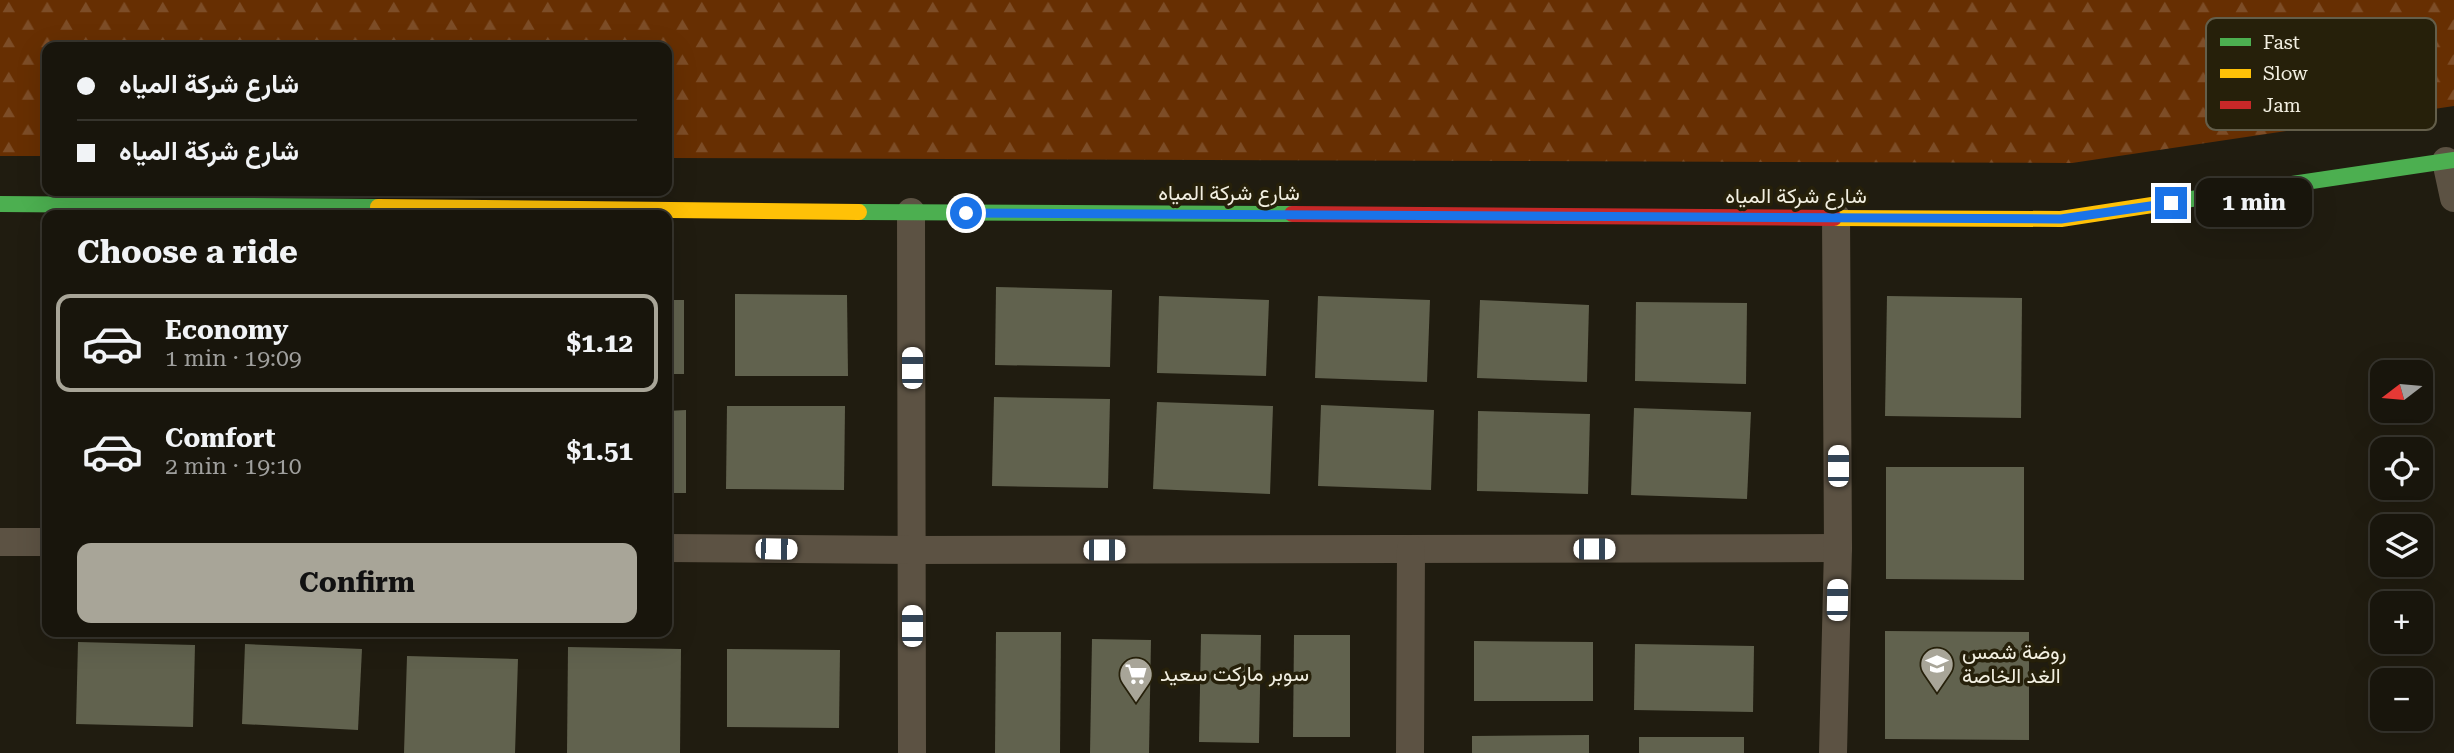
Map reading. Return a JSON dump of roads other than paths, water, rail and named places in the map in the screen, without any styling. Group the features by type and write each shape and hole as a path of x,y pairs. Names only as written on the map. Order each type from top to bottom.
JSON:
{"street":[{"path":"2450,160 2454,198"},
{"name":"شارع شركة المياه","path":"0,204 2061,219 2450,160"},
{"path":"911,212 912,753"},
{"path":"1833,753 1838,548 1836,217"},
{"path":"0,542 42,542"},
{"path":"672,548 1838,548"},
{"path":"1410,753 1411,549"}],"place":[{"name":"روضة شمس الغد الخاصة","path":"1937,694"},
{"name":"سوبر ماركت سعيد","path":"1136,704"}]}
